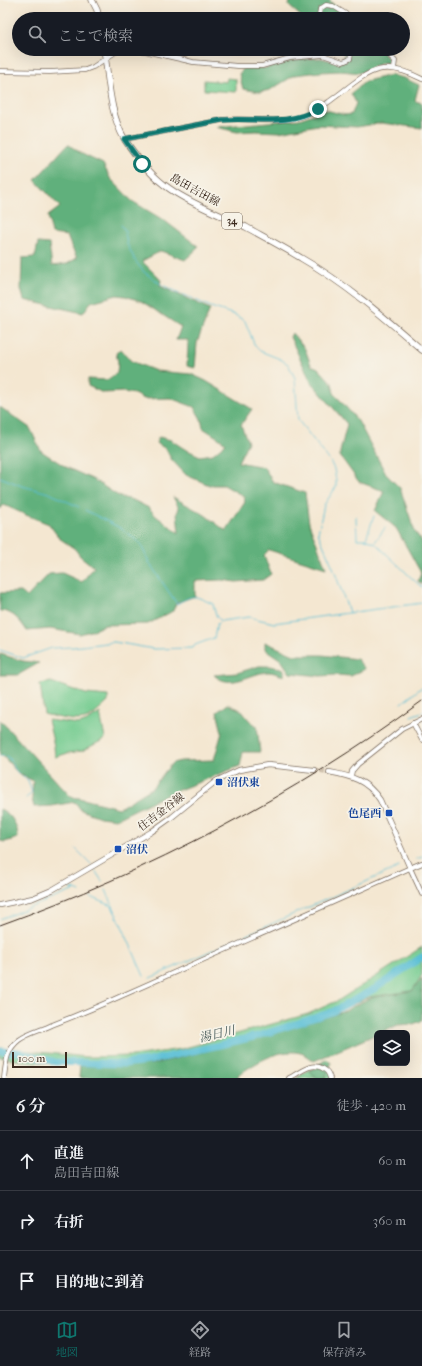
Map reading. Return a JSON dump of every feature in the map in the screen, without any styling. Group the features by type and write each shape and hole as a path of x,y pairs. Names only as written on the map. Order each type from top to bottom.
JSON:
{"main road":[{"path":"92,0 97,12"},
{"name":"島田吉田線","path":"106,58 108,83 116,120 124,139 142,164 156,178 170,189 208,210 246,228 313,266 358,297 422,350"},
{"name":"住吉金谷線","path":"0,905 39,896 65,883 151,832 216,781 239,770 268,764 314,770"},
{"path":"329,772 350,776 366,784 377,796 410,868 422,863"}],"street":[{"path":"320,12 320,9 326,5 333,6 343,12"},
{"path":"0,71 77,72 93,67 109,56"},
{"path":"167,56 193,62 238,66 262,66 290,58 312,56"},
{"path":"326,56 343,62 350,59 350,56"},
{"path":"390,56 395,61 394,68"},
{"path":"124,139 236,118 279,120 307,115 374,70 394,68 408,72 422,79"},
{"path":"350,776 358,764 402,729 422,718"},
{"path":"413,723 422,740"},
{"path":"4,1078 6,1060 12,1048 21,1039 209,958 324,905 410,868 422,894"},
{"path":"289,1078 311,1066 320,1067 326,1070 330,1078"}],"green space":[{"path":"290,0 330,0 342,12 296,12 289,6"},
{"path":"344,56 386,56 390,63 382,63 360,73 341,71 295,75 270,90 260,92 243,89 239,74 244,68 265,68 298,59 321,58 340,63"},
{"path":"391,75 404,78 419,85 415,101 422,103 422,128 381,123 357,127 318,125 279,132 237,132 216,127 299,119 326,110 345,115 352,114 356,103 351,93 366,81"},
{"path":"227,78 236,79 236,92 204,90 204,80 226,82"},
{"path":"68,144 80,153 103,164 110,178 132,201 165,221 199,247 185,260 161,251 142,261 161,280 160,286 210,309 197,343 195,368 187,366 188,340 176,340 181,327 141,301 117,295 91,302 83,313 24,300 21,289 22,258 35,257 38,243 49,244 52,266 67,264 77,258 67,236 52,234 48,216 60,207 35,180"},
{"path":"292,333 305,349 311,365 318,368 332,383 334,393 358,421 386,474 400,488 415,532 422,541 422,585 418,581 421,573 396,528 375,511 384,491 359,482 340,456 347,424 311,382 290,337"},
{"path":"121,349 131,361 156,371 191,374 206,381 252,409 241,425 248,442 238,462 264,467 273,482 305,493 309,523 326,568 269,550 264,555 271,574 263,580 236,582 222,580 195,581 195,596 176,603 173,611 148,624 104,625 80,634 50,629 27,631 19,620 5,611 0,611 0,593 21,592 27,597 49,574 62,573 82,582 94,567 80,556 75,549 59,538 49,524 4,505 0,509 0,407 30,428 41,451 66,467 94,480 120,497 133,500 149,508 156,516 179,533 177,513 179,508 173,497 205,515 226,531 245,502 243,496 224,485 209,485 186,475 171,459 166,449 156,443 159,437 171,440 183,448 200,456 213,454 226,443 203,428 201,419 194,407 170,398 144,399 134,394 124,392 103,393 88,386 88,379 107,380 117,373 118,362 116,353"},
{"path":"265,642 294,655 322,655 357,659 365,669 351,676 320,676 290,673 281,660 265,649"},
{"path":"0,654 23,661 39,663 18,675 0,675"},
{"path":"259,666 271,666 284,670 284,676 269,672 241,680 227,681 214,675 237,673"},
{"path":"51,682 86,694 108,696 108,702 88,718 78,720 44,714 40,684"},
{"path":"228,704 241,710 249,720 257,726 260,752 243,752 240,766 161,797 116,819 100,817 81,810 75,802 34,807 32,799 33,781 17,772 3,756 0,755 0,720 71,797 119,808 152,788 172,763 181,761 214,760 222,732 217,712"},
{"path":"100,713 105,739 82,751 55,757 48,720 79,724"},
{"path":"0,809 8,814 14,821 18,838 5,842 0,841"},
{"path":"422,947 422,975 412,991 369,997 325,1017 255,1039 210,1051 150,1063 122,1066 72,1065 22,1061 0,1057 0,1048 87,1057 132,1056 181,1049 308,1014 339,1000"},
{"path":"422,978 422,1021 413,1024 398,1025 386,1030 374,1030 374,1035 314,1061 304,1054 295,1052 278,1054 261,1061 238,1075 238,1078 79,1078 80,1066 154,1064 263,1037 342,1012 372,997 412,991"},
{"path":"327,1059 331,1063 330,1068 332,1078 296,1078"},
{"path":"327,1059 331,1063 326,1076 327,1078 316,1078 310,1071"}],"waterway":[{"path":"121,225 125,231 127,244 136,262 144,272 162,285 211,307 235,315 245,321 255,346 260,351 288,364 295,378 298,420 330,461 334,469 336,487 324,505 318,533 333,567 349,612"},
{"path":"0,477 22,486 49,493 79,507"},
{"path":"85,510 122,529 140,543 150,564 177,604 188,598 198,598 213,604 216,616 221,621"},
{"path":"356,516 357,539 366,539"},
{"path":"374,516 366,539 375,543 422,587"},
{"path":"375,542 385,528"},
{"path":"0,650 23,658 52,648 114,642 154,649 193,648 195,645 214,638 217,624 221,621 249,617 274,623 422,603"},
{"path":"402,703 422,687"},
{"path":"411,716 422,712"},
{"path":"0,756 8,757 18,773 28,780 32,793 26,798"},
{"path":"76,849 91,864"},
{"path":"417,859 422,857"},
{"path":"150,978 399,867"},
{"path":"94,869 102,881"},
{"path":"66,886 75,890"},
{"path":"0,919 75,890 80,892"},
{"path":"106,890 144,976"},
{"path":"91,897 112,906 121,925"},
{"name":"湯日川","path":"0,1051 18,1052 55,1062 124,1064 149,1061 258,1036 332,1012 376,988 422,957"}],"tunnel":[{"path":"314,770 329,772"}],"railway":[{"path":"0,925 111,881 219,828 323,768 373,736 422,701"}],"place":[{"name":"沼伏東","path":"219,782"},
{"name":"色尾西","path":"389,813"},
{"name":"沼伏","path":"118,849"}],"route":[{"path":"142,164 124,139 236,118 279,120 294,119 307,115 318,109"}]}
